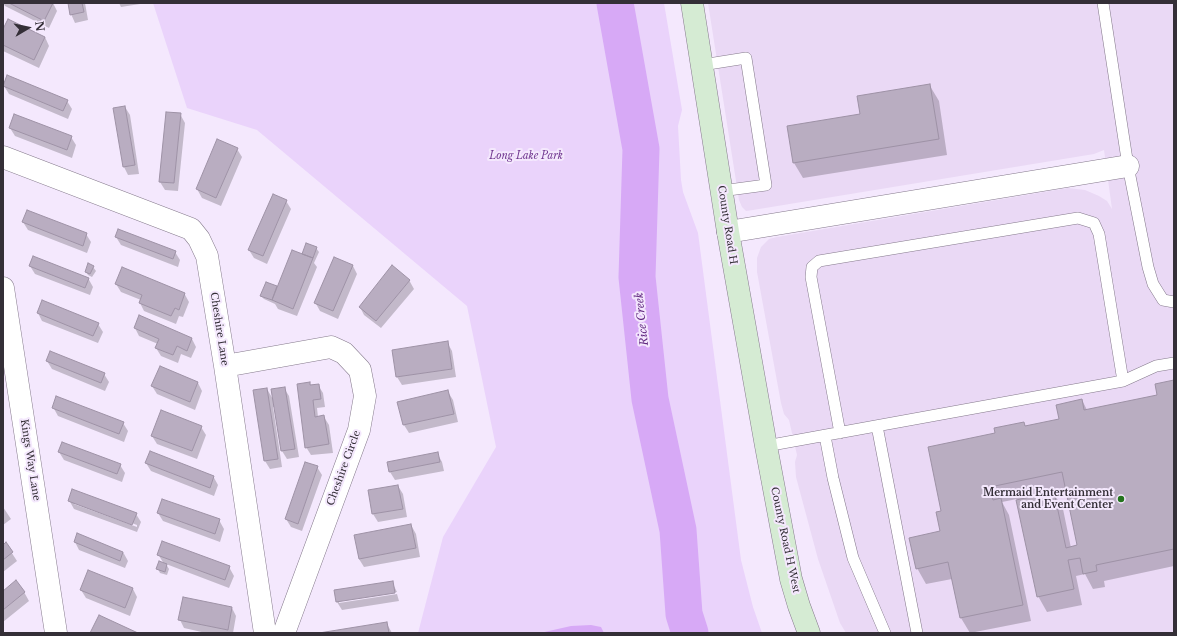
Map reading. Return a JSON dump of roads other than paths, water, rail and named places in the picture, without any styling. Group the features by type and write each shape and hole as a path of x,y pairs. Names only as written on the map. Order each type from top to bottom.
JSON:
{"street":[{"name":"County Road H","path":"692,3 721,191 766,446"},
{"name":"Cheshire Lane","path":"3,157 191,229 199,239 207,256 265,633"},
{"path":"728,232 1128,166"},
{"name":"Kings Way Lane","path":"3,288 56,633"},
{"name":"Cheshire Circle","path":"225,366 331,348 344,354 360,370 365,396 359,430 284,633"},
{"name":"County Road H West","path":"766,446 791,579 809,633"}],"lane":[{"path":"1103,3 1128,166 1153,284 1163,300 1174,302"},
{"path":"702,65 746,58 766,184 721,191"},
{"path":"840,433 811,276 812,267 819,261 1078,218 1094,223 1099,234 1123,381"},
{"path":"766,446 1123,381 1156,366 1174,363"},
{"path":"877,426 917,633"},
{"path":"825,436 833,478 853,558 886,633"}],"waterway":[{"name":"Rice Creek","path":"615,3 641,149 637,277 650,399 678,530 684,614 690,633"}],"place":[{"name":"Mermaid Entertainment and Event Center","path":"1121,499"}],"park label":[{"name":"Long Lake Park","path":"526,156"}]}
